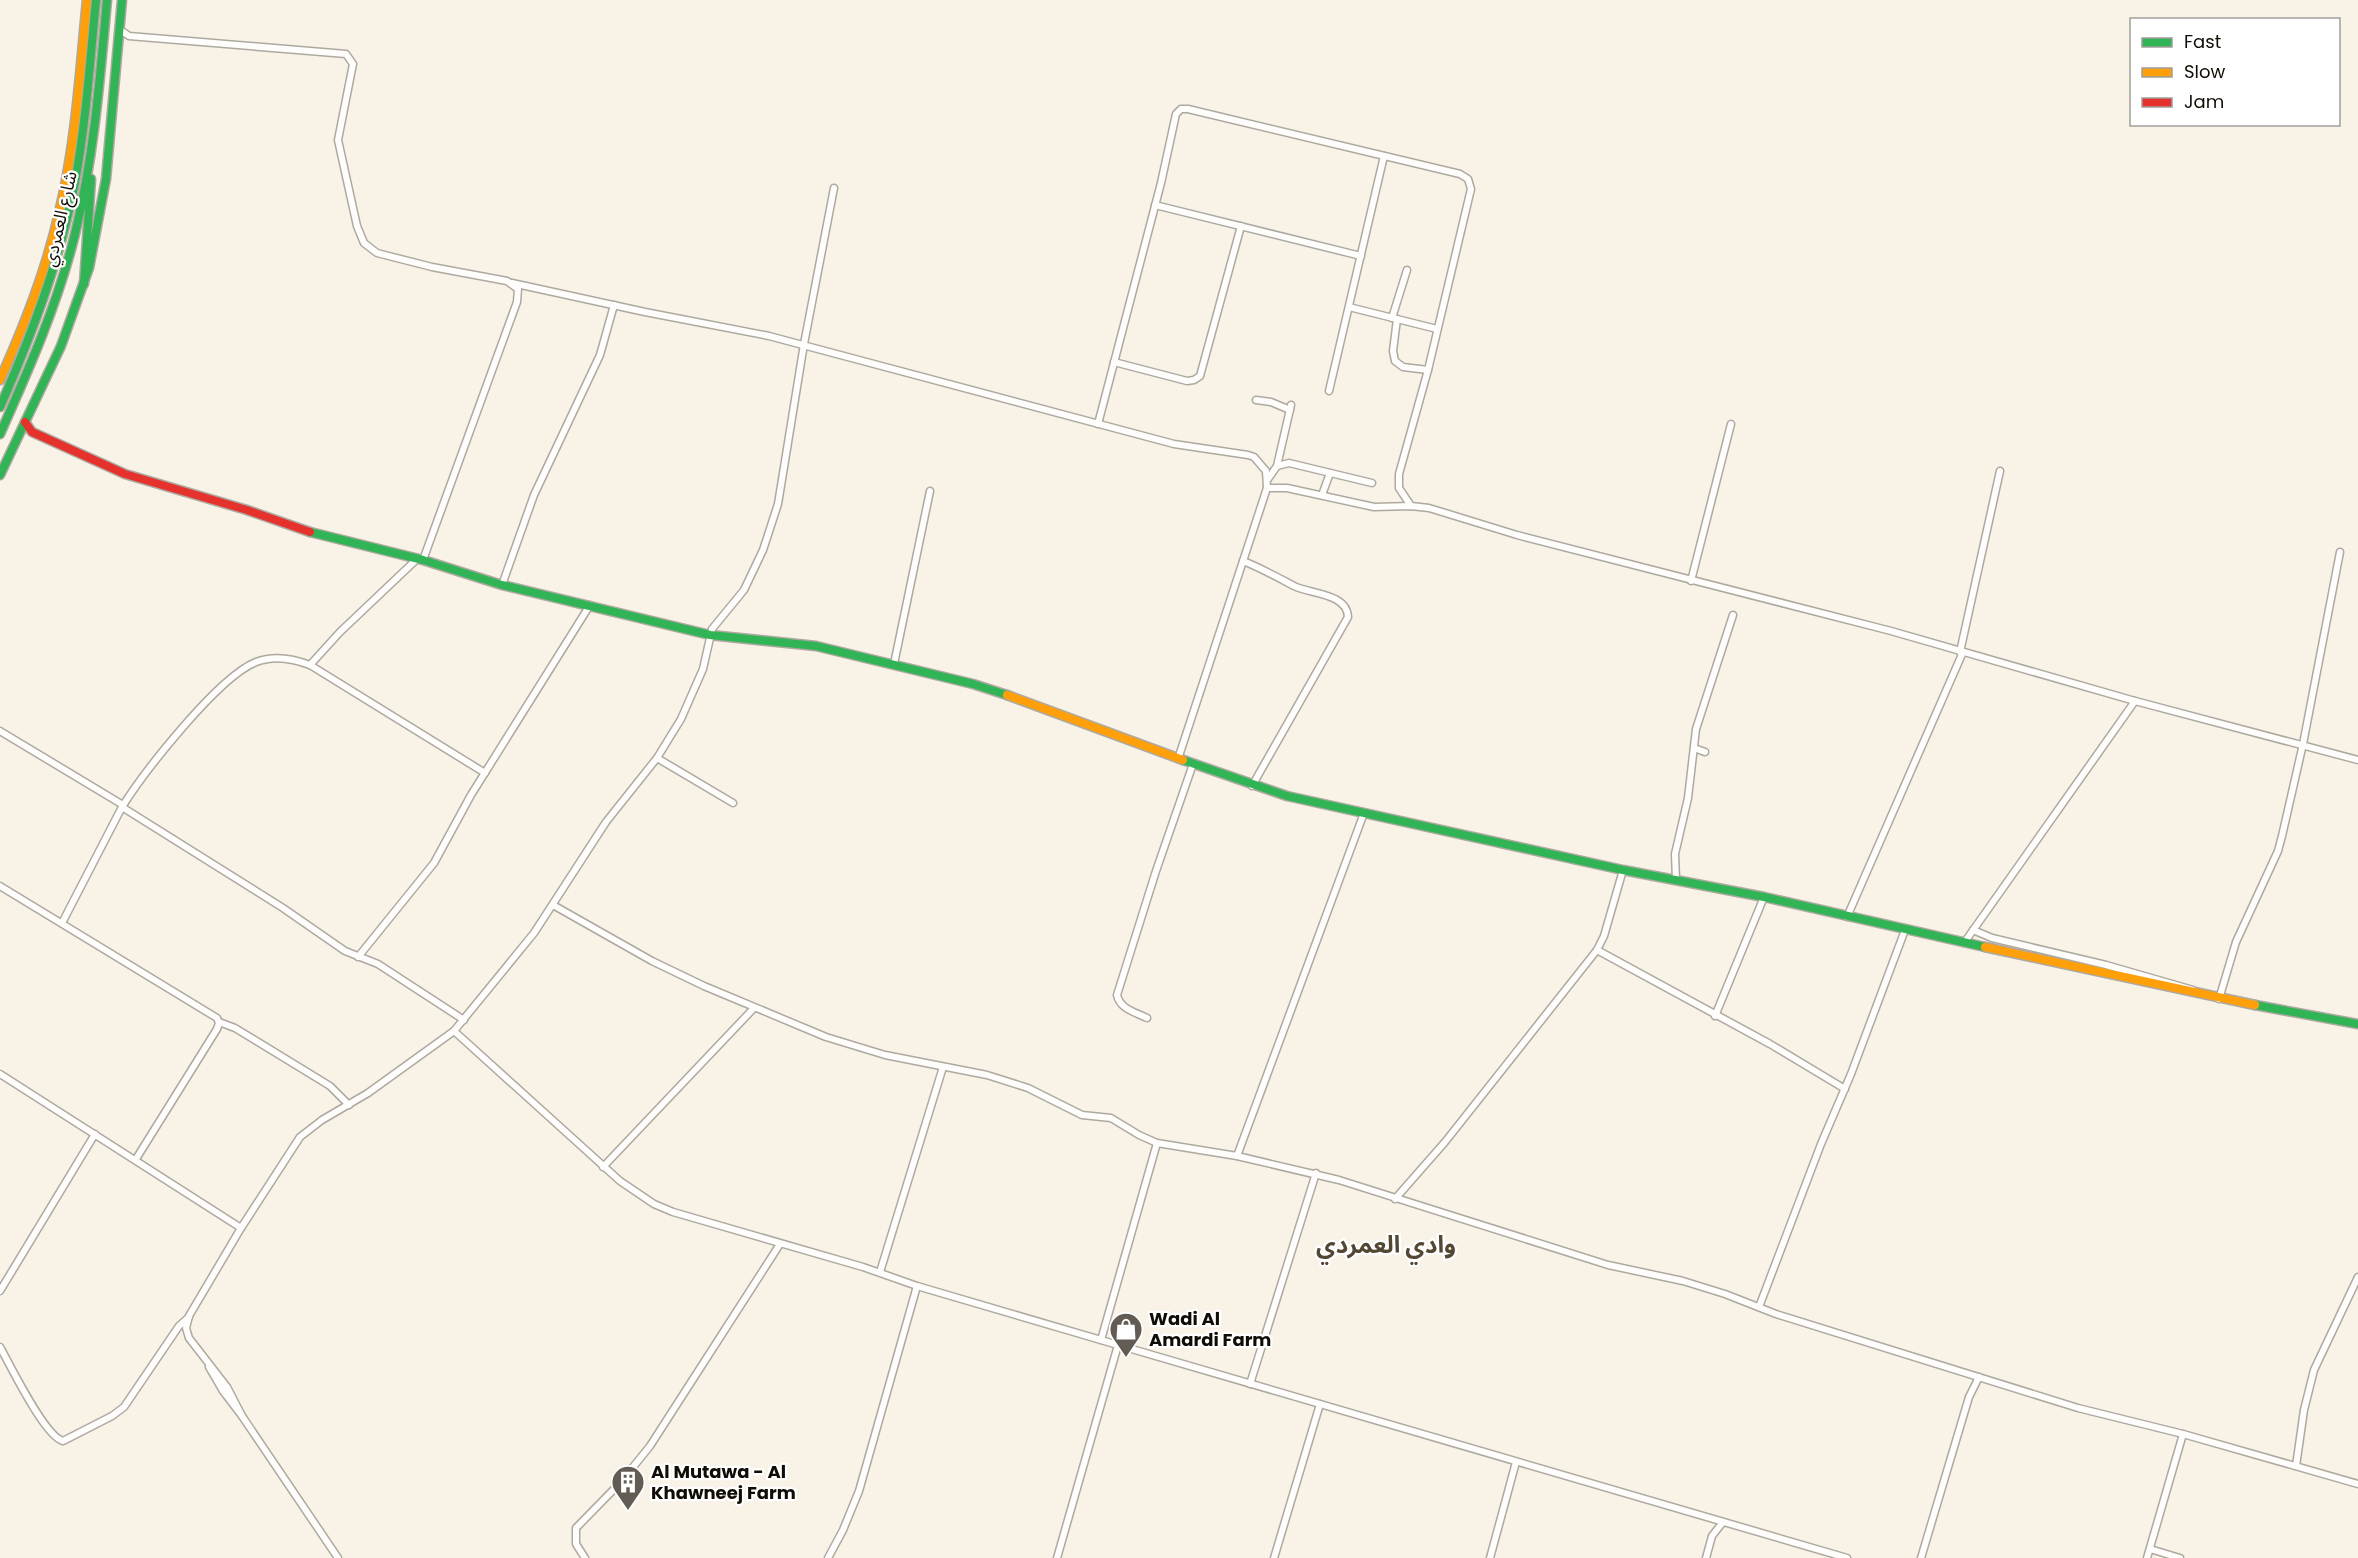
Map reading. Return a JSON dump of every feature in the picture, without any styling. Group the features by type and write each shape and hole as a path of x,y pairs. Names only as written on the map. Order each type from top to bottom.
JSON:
{"street":[{"path":"0,380 37,290 61,207 74,133 87,0"},
{"name":"شارع العمردي","path":"0,406 42,306 69,208 85,117 96,0"},
{"name":"شارع العمردي","path":"0,434 32,364 57,295 75,235 90,163 107,0"},
{"path":"0,475 61,346 84,284 96,241 103,195 122,0"},
{"path":"119,29 129,36 346,54 353,64 338,140 357,226 364,243 377,253 432,267 804,344 1174,444 1248,455 1261,463 1268,479 1267,488 1178,759"},
{"path":"118,43 129,36"},
{"path":"1098,424 1155,205 1176,114 1185,108 1460,174 1465,176 1470,184 1428,370 1398,481 1401,494 1411,506"},
{"path":"1329,391 1384,156"},
{"path":"84,284 91,191 90,163"},
{"path":"0,1347 25,1394 54,1436 63,1440 112,1416 124,1407 179,1326 189,1316 241,1228 300,1137 454,1031 522,949 606,822 657,758 681,719 694,694 703,669 710,635 715,623 735,603 744,590 772,527 834,188"},
{"path":"1155,205 1361,256"},
{"path":"1114,362 1187,381 1200,376 1241,226"},
{"path":"1407,270 1395,319 1393,351 1395,360 1403,367 1428,370"},
{"path":"310,665 340,632 420,560 518,298 518,289 512,283"},
{"path":"502,585 534,495 600,355 614,305"},
{"path":"1349,307 1437,329"},
{"path":"1256,400 1290,407 1277,466 1268,479"},
{"path":"25,422 32,432 143,480 247,510 314,533 420,560 502,585 710,635 816,646 894,664 1008,695 1252,786 1287,796 1623,870 1764,897 2219,999 2358,1024"},
{"path":"1691,581 1731,424"},
{"path":"18,435 32,432"},
{"path":"1277,466 1289,463 1372,483"},
{"path":"1847,917 1962,652 2000,471"},
{"path":"1322,495 1330,473"},
{"path":"1267,488 1287,488 1374,507 1411,506 1438,510 1517,535 1891,631 2135,701 2358,760"},
{"path":"894,664 930,491"},
{"path":"2219,999 2238,935 2278,851 2303,744 2340,552"},
{"path":"1243,561 1296,587 1333,599 1345,607 1348,617 1252,786"},
{"path":"358,957 434,863 485,773 590,605"},
{"path":"1676,880 1676,854 1688,798 1697,722 1733,615"},
{"path":"62,923 122,806 182,729 221,687 244,668 254,663 276,657 310,665 485,773"},
{"path":"1964,943 2135,701"},
{"path":"0,731 122,806 345,951 378,964 464,1020"},
{"path":"1694,748 1705,752"},
{"path":"657,758 733,803"},
{"path":"1147,1018 1121,1004 1117,994 1193,764"},
{"path":"1238,1156 1364,813"},
{"path":"1395,1199 1445,1142 1598,950 1623,870"},
{"path":"0,886 216,1015 219,1022 217,1029 136,1159"},
{"path":"1715,1016 1764,897"},
{"path":"552,905 652,961 754,1008 846,1044 1008,1081 1082,1115 1111,1118 1157,1143 1238,1156 1316,1173 1608,1265 1714,1290 1759,1307 2078,1408 2183,1434 2358,1484"},
{"path":"1759,1307 1905,930"},
{"path":"1973,930 1992,938 2135,972 2219,999"},
{"path":"1598,950 1715,1016 1770,1044 1845,1089"},
{"path":"603,1167 754,1008"},
{"path":"219,1022 235,1028 330,1086 349,1105"},
{"path":"454,1031 603,1167 654,1204 673,1212 880,1272 917,1286 1847,1558"},
{"path":"880,1272 943,1067"},
{"path":"0,1074 241,1228"},
{"path":"0,1291 95,1134"},
{"path":"1101,1340 1157,1143"},
{"path":"1251,1384 1316,1173"},
{"path":"585,1558 576,1544 576,1528 621,1482 650,1446 780,1244"},
{"path":"2296,1466 2304,1410 2314,1370 2358,1277"},
{"path":"828,1558 843,1530 859,1491 917,1286"},
{"path":"189,1316 186,1328 188,1335 227,1387 242,1416 338,1558"},
{"path":"172,1338 188,1335"},
{"path":"1057,1558 1118,1345"},
{"path":"1921,1558 1965,1408 1971,1390 1979,1377"},
{"path":"1274,1558 1320,1404"},
{"path":"2147,1558 2183,1434"},
{"path":"1490,1558 1516,1462"},
{"path":"1706,1558 1712,1536 1723,1522"},
{"path":"2150,1549 2180,1558"}],"traffic: fast":[{"path":"0,407 44,296 69,211 82,137 96,0"},
{"path":"0,434 51,310 75,234 92,147 107,0"},
{"path":"0,475 61,346 89,268 106,179 122,0"},
{"path":"84,284 91,179"},
{"path":"310,532 423,560 502,585 710,635 816,646 973,684 1007,695"},
{"path":"1183,760 1287,796 1623,870 1764,897 1985,947"},
{"path":"2255,1005 2358,1024"}],"traffic: slow":[{"path":"0,380 34,298 48,256 65,187 80,80 87,0"},
{"path":"1007,695 1183,760"},
{"path":"1985,947 2255,1005"}],"traffic: jam":[{"path":"25,422 32,432 125,474 247,510 310,532"}],"place":[{"name":"Wadi Al Amardi Farm","path":"1126,1358"},
{"name":"Al Mutawa - Al Khawneej Farm","path":"628,1511"}],"district":[{"name":"وادي العمردي","path":"1386,1245"}]}
